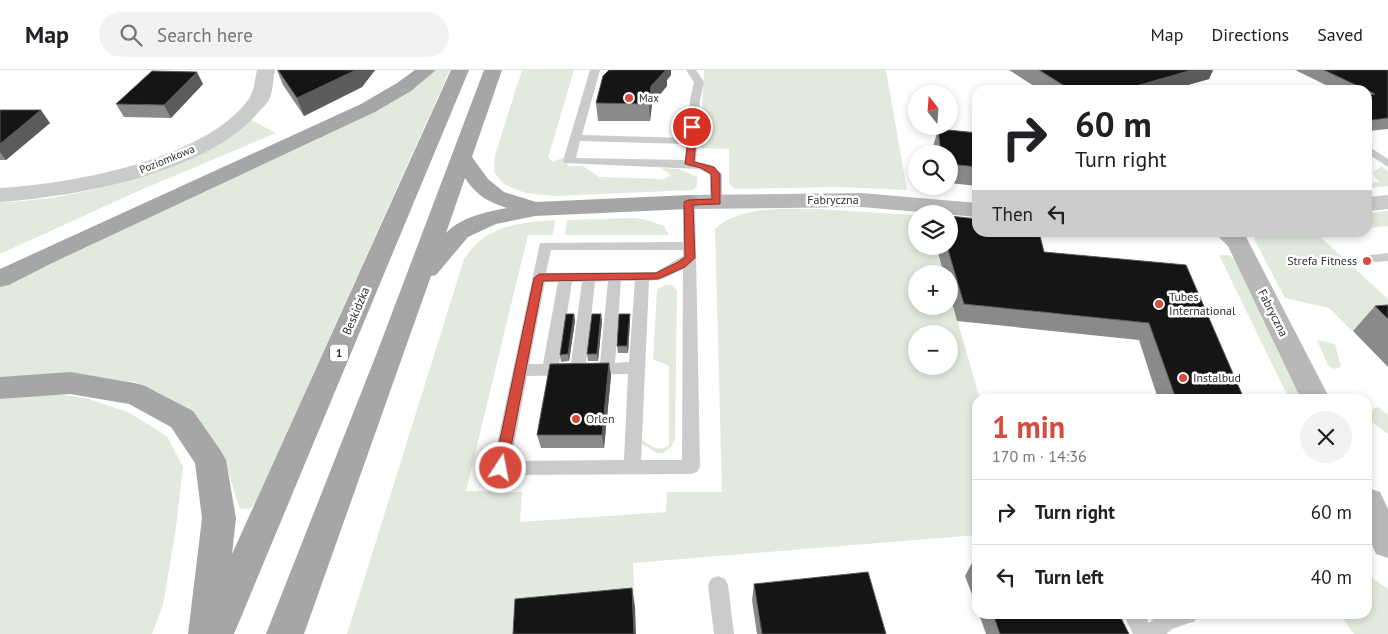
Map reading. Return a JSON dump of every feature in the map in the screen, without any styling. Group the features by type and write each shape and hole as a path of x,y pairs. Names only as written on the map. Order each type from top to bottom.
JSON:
{"main road":[{"path":"0,279 43,257 368,108 404,87 426,70"},
{"name":"Beskidzka","path":"215,634 460,70"},
{"path":"284,634 418,280 493,70"},
{"path":"461,158 480,184 496,197 535,209"},
{"name":"Fabryczna","path":"688,202 861,200 972,209"},
{"path":"418,280 460,232 490,218 535,209 688,202"},
{"name":"Fabryczna","path":"1232,237 1238,242 1314,394"},
{"path":"0,388 70,383 135,394 182,419 210,460 219,518 206,634"},
{"path":"1372,514 1380,538"}],"street":[{"name":"Poziomkowa","path":"0,195 22,196 81,186 150,168 186,152 227,131 250,113 263,91 267,78 266,70"},
{"path":"1372,204 1388,202"}],"lane":[{"path":"595,70 594,94 569,161 690,164 703,166 711,169 716,174 716,202"},
{"path":"684,70 692,82 695,100"},
{"path":"690,164 695,100 699,82 691,70"},
{"path":"576,138 692,140"},
{"path":"1372,152 1388,164"},
{"path":"688,202 690,252 691,467 501,468 545,246 690,252"},
{"path":"539,278 658,276 682,264 690,252"},
{"path":"632,468 642,276"},
{"path":"550,369 566,277"},
{"path":"578,368 589,277"},
{"path":"607,368 615,277"},
{"path":"521,370 636,368"},
{"path":"718,585 724,634"},
{"path":"1136,619 1144,634"},
{"path":"1151,634 1166,621 1172,619"}],"shaded area":[{"path":"435,70 450,70 255,503 249,509 241,509 239,507 223,455 194,413 135,382 73,374 0,381 0,287"},
{"path":"522,70 574,70 548,158 553,162 566,156 568,166 583,166 599,177 664,179 671,175 661,168 679,169 697,177 697,187 693,190 556,196 525,193 504,184 494,172 495,155"},
{"path":"704,70 886,70 907,190 837,187 735,189 729,184 729,149 700,148"},
{"path":"251,120 276,133 136,192 0,254 0,202 70,195 138,177 210,148 227,139"},
{"path":"1382,166 1388,172 1388,186 1372,188 1372,183 1379,182 1372,173"},
{"path":"817,209 908,215 908,255 939,255 941,265 908,265 908,315 956,315 979,394 972,394 972,535 633,563 635,607 523,618 522,634 347,634 464,259 473,248 482,239 504,228 555,220 553,235 528,235 466,491 522,492 520,522 666,512 667,492 722,492 715,229 725,221 737,216 763,210"},
{"path":"1388,211 1388,226 1372,228 1372,213"},
{"path":"643,219 664,226 669,235 565,235 567,220"},
{"path":"1255,237 1320,237 1388,299 1388,328 1352,331 1329,308 1285,298 1254,239"},
{"path":"1219,255 1229,255 1235,260 1302,394 1287,394"},
{"path":"666,285 672,285 677,290 675,439 671,447 663,453 657,453 642,444 642,440 658,449 669,445 669,366 653,359 657,289"},
{"path":"1317,340 1335,344 1341,367 1333,369 1328,365"},
{"path":"54,394 86,398 128,412 167,436 183,467 176,528 163,605 152,634 0,634 0,399"},
{"path":"1378,407 1388,415 1388,434 1372,422 1372,409"},
{"path":"1372,578 1388,589 1388,634 1354,634 1344,619 1372,619"}],"building":[{"path":"278,70 356,70 297,98"},
{"path":"609,70 666,70 651,86 649,104 596,103 603,76"},
{"path":"1039,70 1192,70 1140,85 1063,85"},
{"path":"1324,70 1388,70 1388,118 1372,120 1372,94 1375,94 1372,93 1372,85 1356,85"},
{"path":"152,71 197,72 164,105 116,104"},
{"path":"0,110 41,110 0,144"},
{"path":"958,131 972,132 972,166 958,165 958,145 940,145 939,135 958,135"},
{"path":"958,217 972,218 972,237 1040,237 1044,252 1186,265 1242,394 1174,394 1149,323 964,304 958,284 958,265 953,265 950,255 958,255"},
{"path":"1388,305 1388,319 1375,306"},
{"path":"566,314 574,314 568,354 560,355"},
{"path":"592,314 601,314 597,354 587,354"},
{"path":"619,314 630,314 627,346 617,346"},
{"path":"609,363 602,435 537,435 550,364"},
{"path":"868,572 886,634 762,634 754,584"},
{"path":"632,588 634,634 513,634 515,599"},
{"path":"995,619 1122,619 1129,634 1000,634"}],"place":[{"name":"Max","path":"629,98"},
{"name":"Strefa Fitness","path":"1367,261"},
{"name":"Tubes International","path":"1159,304"},
{"name":"Instalbud","path":"1183,378"},
{"name":"Orlen","path":"576,419"}],"route":[{"path":"501,468 539,278 658,276 690,258 688,202 716,202 716,174 711,169 690,164 692,127"}]}
